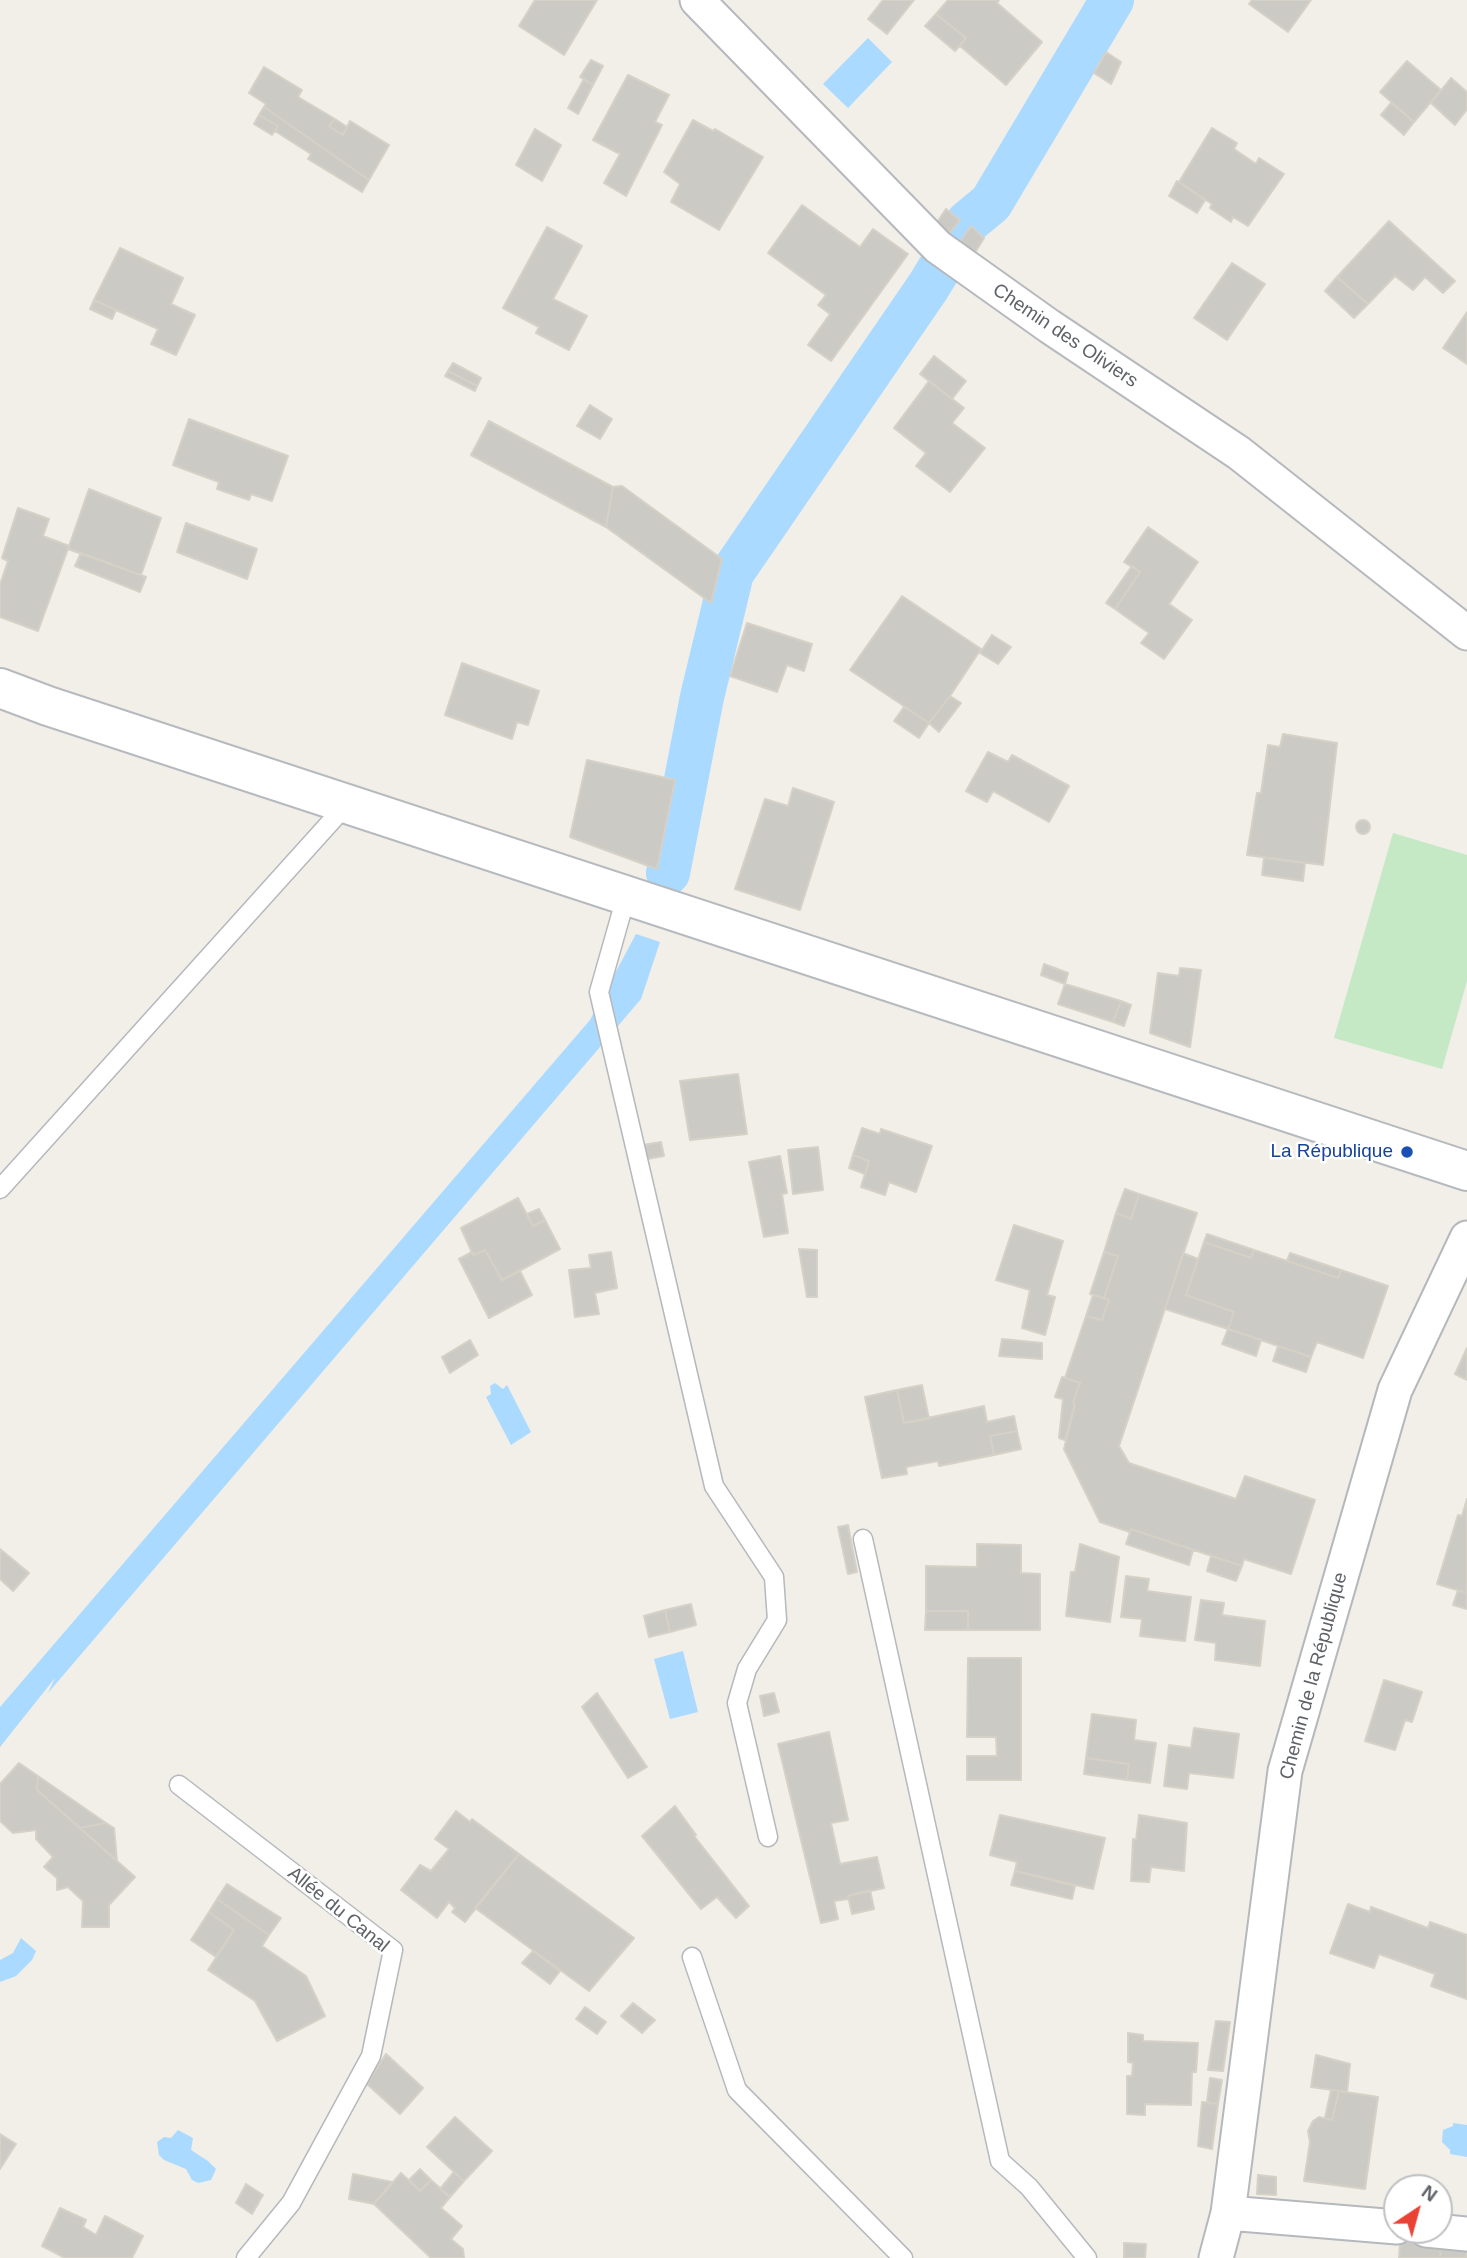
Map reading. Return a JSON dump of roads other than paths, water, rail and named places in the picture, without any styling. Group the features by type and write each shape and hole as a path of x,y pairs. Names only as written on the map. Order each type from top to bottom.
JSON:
{"main road":[{"path":"0,688 346,805 1467,1171"}],"street":[{"name":"Chemin des Oliviers","path":"697,0 938,247 1239,453 1467,633"},
{"name":"Chemin de la République","path":"1216,2258 1228,2213 1285,1771 1395,1390 1467,1238"},
{"path":"1228,2213 1383,2226"}],"lane":[{"path":"0,1189 346,805"},
{"path":"626,897 599,992 714,1486 774,1577 778,1620 747,1669 737,1703 768,1837"},
{"path":"863,1539 1000,2161 1029,2187 1087,2258"},
{"name":"Allée du Canal","path":"179,1785 393,1950 371,2056 291,2203 246,2258"},
{"path":"692,1957 737,2090 903,2258"}],"water":[{"path":"868,38 892,62 848,108 823,84"},
{"path":"636,934 660,942 641,999 48,1693 55,1678 0,1747 0,1707 590,1020"},
{"path":"495,1383 503,1389 507,1385 531,1432 511,1445 486,1397 491,1394 490,1386"},
{"path":"683,1651 698,1712 670,1719 654,1659"},
{"path":"21,1938 36,1951 32,1960 16,1976 0,1982 0,1960 13,1953"},
{"path":"1453,2123 1467,2125 1467,2157 1450,2154 1450,2150 1442,2142 1443,2130 1453,2126"},
{"path":"178,2130 193,2138 191,2150 216,2169 211,2180 198,2183 192,2180 186,2169 164,2160 159,2155 157,2142 164,2137 171,2138"}],"waterway":[{"path":"668,873 702,697 732,573 928,287 968,222 991,203 1112,0"}],"place":[{"name":"La République","path":"1407,1152"}]}
